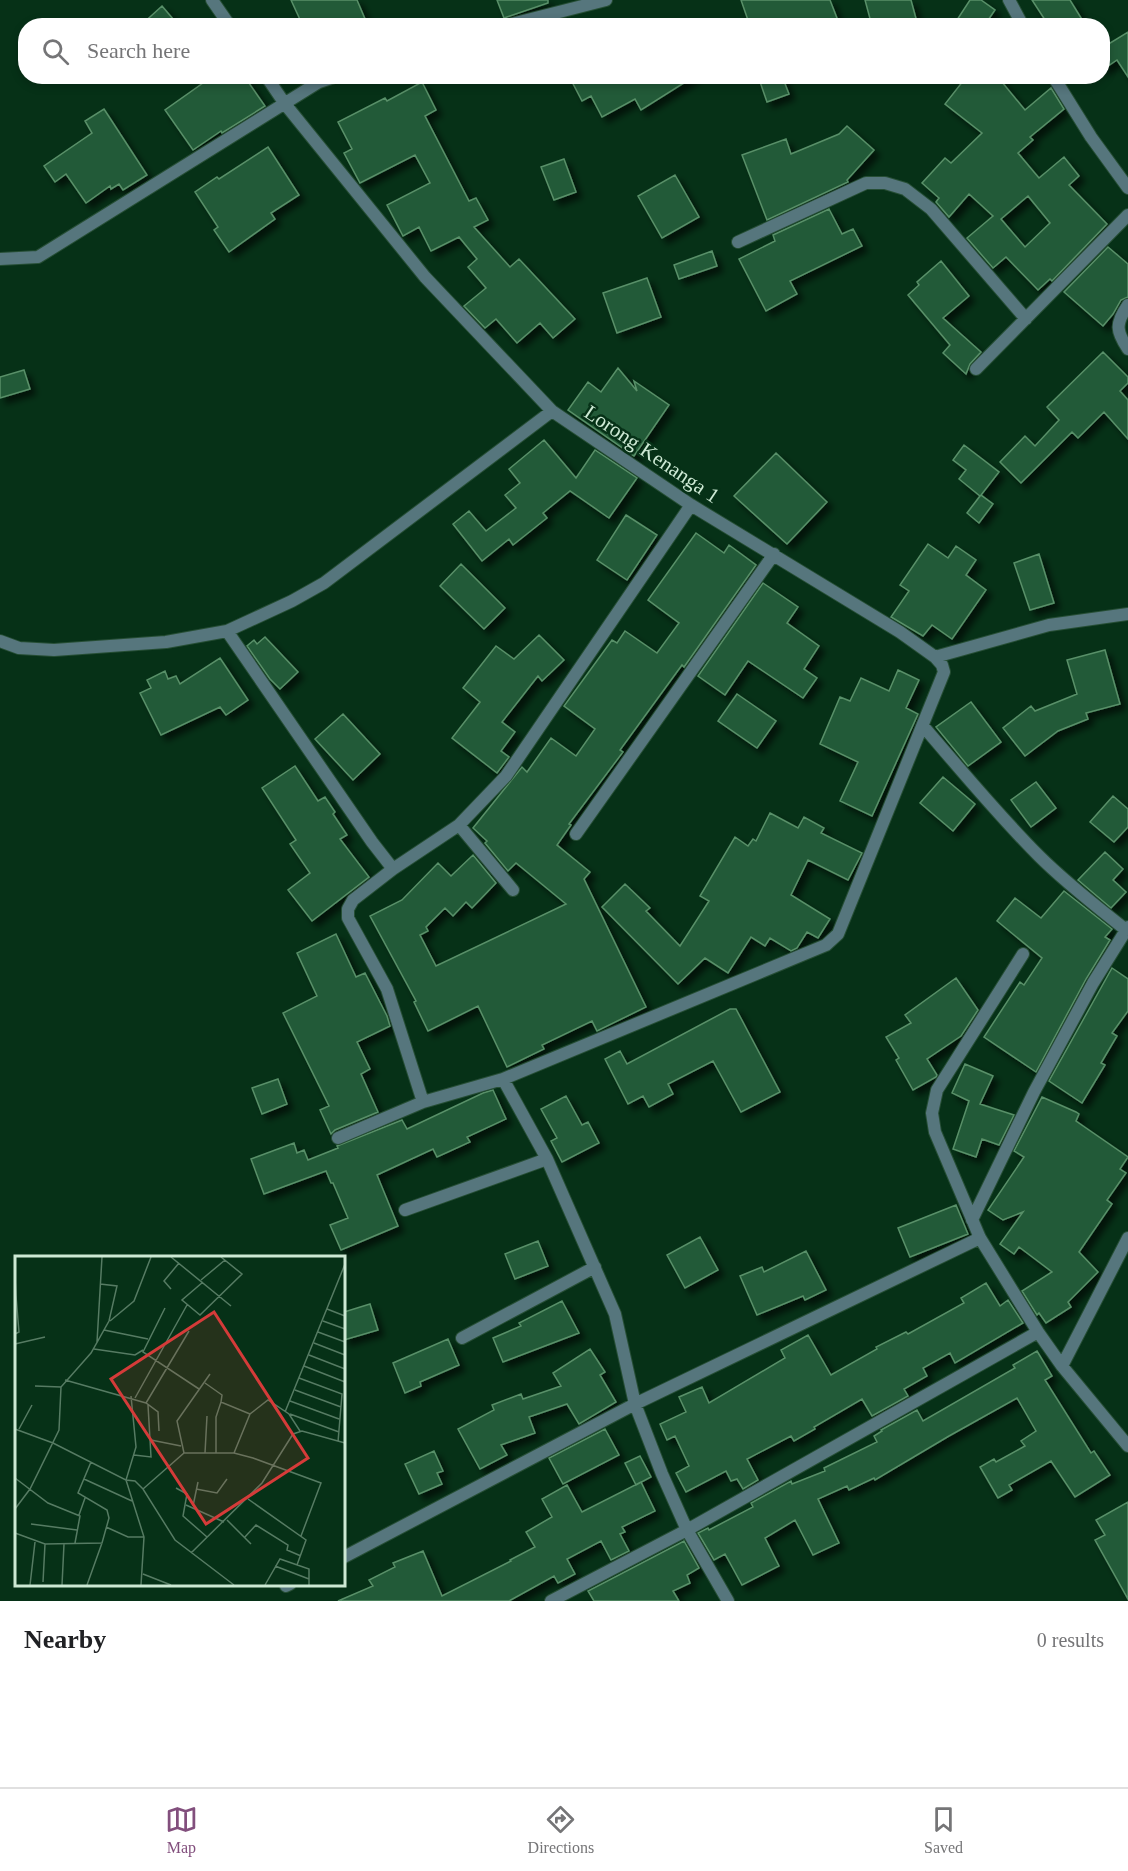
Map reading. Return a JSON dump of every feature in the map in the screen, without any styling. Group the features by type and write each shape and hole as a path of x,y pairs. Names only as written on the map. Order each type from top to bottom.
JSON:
{"street":[{"path":"212,0 224,18"},
{"path":"535,18 606,0"},
{"path":"1009,0 1019,18"},
{"name":"Lorong Kenanga 1","path":"271,84 285,104 425,277 552,411 691,505 900,632 935,657"},
{"path":"0,260 38,257 316,84"},
{"path":"1058,84 1091,137 1128,188"},
{"path":"738,242 866,183 885,183 905,189 931,209 1026,319"},
{"path":"976,369 1128,215"},
{"path":"1128,305 1119,324 1119,335 1128,349"},
{"path":"0,641 19,648 54,651 166,642 227,631 324,584 552,411"},
{"path":"423,1102 387,989 348,918 348,909 353,900 393,869 459,825 506,776 691,505"},
{"path":"576,834 774,554"},
{"path":"338,1138 423,1102 503,1079 826,945 838,934 944,672 942,665 935,657 1049,625 1128,614"},
{"path":"227,631 393,869"},
{"path":"923,726 1041,858 1079,893 1127,929 1093,982 1040,1082 972,1220"},
{"path":"459,825 513,890"},
{"path":"1023,954 937,1090 932,1113 935,1132 980,1238 1038,1332 1062,1366 1128,1446"},
{"path":"503,1079 547,1159 615,1314 635,1404 662,1474 687,1530 728,1601"},
{"path":"405,1210 547,1159"},
{"path":"345,1556 635,1404 980,1238"},
{"path":"1062,1366 1128,1238"},
{"path":"462,1338 595,1267"},
{"path":"551,1601 687,1530 1038,1332"}],"building":[{"path":"291,0 357,0 365,18 299,18"},
{"path":"497,0 548,0 548,3 504,18"},
{"path":"741,0 830,0 837,18 747,18"},
{"path":"865,0 911,0 916,18 870,18"},
{"path":"970,0 981,0 995,10 990,18 958,18"},
{"path":"1032,0 1070,0 1081,18 1044,18"},
{"path":"162,6 172,18 149,18"},
{"path":"1128,32 1128,77 1117,60 1110,65 1110,43"},
{"path":"202,84 250,84 265,106 193,150 165,110"},
{"path":"418,84 423,84 436,110 425,116 469,201 476,198 488,220 474,227 510,267 519,259 575,319 553,338 540,323 517,343 496,319 485,328 464,306 486,288 468,267 477,259 459,237 431,251 419,227 403,236 387,205 430,183 415,155 360,183 344,153 352,149 338,122 385,98 387,101"},
{"path":"573,84 682,84 641,110 635,99 602,117 591,96 582,101"},
{"path":"761,84 785,84 789,94 767,102"},
{"path":"961,84 1004,84 1025,110 1051,88 1064,109 1030,137 1033,140 1018,153 1039,178 1064,157 1079,176 1069,185 1107,224 1052,281 1050,279 1038,290 1006,257 993,268 967,238 993,216 969,194 949,217 936,202 939,198 922,183 945,158 951,163 982,133 945,104","holes":["1028,196 1050,223 1025,247 1001,219"]},
{"path":"104,109 147,175 123,190 119,184 111,189 110,186 86,203 66,174 55,182 44,166 92,133 85,121"},
{"path":"847,126 874,150 847,180 848,182 767,220 742,155 786,139 791,154 839,134"},
{"path":"268,147 299,195 271,213 275,219 229,252 214,230 218,227 195,192"},
{"path":"564,159 576,192 554,200 541,167"},
{"path":"675,175 699,217 662,238 638,196"},
{"path":"829,209 842,234 853,229 862,246 790,281 797,294 766,311 739,259 775,241 773,235"},
{"path":"1108,247 1128,264 1128,297 1121,300 1103,326 1064,292"},
{"path":"712,251 717,266 679,279 674,265"},
{"path":"941,261 969,296 943,318 981,352 970,364 966,374 943,353 950,345 908,295 919,285 917,282"},
{"path":"647,278 661,317 617,333 603,293"},
{"path":"1103,352 1128,377 1128,383 1120,391 1128,400 1128,439 1104,412 1078,438 1072,432 1021,483 1000,462 1025,436 1035,446 1059,420 1047,407"},
{"path":"618,368 637,391 634,381 669,405 634,456 568,410 588,382 601,392"},
{"path":"24,370 30,389 0,398 0,377"},
{"path":"544,440 576,478 595,450 637,478 609,518 570,491 543,513 547,518 513,545 509,539 482,561 453,524 469,511 486,531 516,508 505,495 520,483 509,469"},
{"path":"964,445 999,472 981,495 993,504 979,523 967,513 980,496 959,479 966,470 953,460"},
{"path":"776,453 827,502 787,544 734,496"},
{"path":"626,515 657,535 627,580 597,560"},
{"path":"696,533 724,553 729,545 756,565 684,667 682,665 620,750 623,752 569,824 571,825 557,845 590,872 584,879 646,1007 597,1031 592,1021 542,1045 544,1049 507,1067 478,1006 428,1031 414,1002 416,1001 370,916 402,900 438,863 451,876 473,855 496,883 472,908 466,902 453,916 445,908 426,927 428,931 420,935 436,966 566,904 516,863 508,871 485,843 487,841 473,828 522,767 527,772 551,738 576,756 595,729 564,706 612,640 617,643 625,631 657,653 679,623 648,600"},
{"path":"928,544 948,558 956,546 976,560 966,575 986,590 952,639 932,625 923,636 891,617 909,591 900,585"},
{"path":"1039,554 1054,603 1030,610 1014,563"},
{"path":"461,564 505,608 484,629 440,586"},
{"path":"763,583 798,607 787,623 819,646 804,669 817,678 803,698 748,661 725,695 698,676"},
{"path":"539,635 564,660 542,681 538,676 502,722 515,732 501,751 509,757 497,773 452,738 480,702 463,688 496,646 514,659"},
{"path":"265,637 298,672 280,689 270,679 247,646 254,640 257,644"},
{"path":"1105,650 1120,704 1086,713 1088,719 1058,731 1025,756 1003,728 1031,706 1035,711 1077,694 1067,660"},
{"path":"220,658 248,700 226,715 220,707 161,735 140,693 151,688 147,680 165,671 168,679 176,676 180,684"},
{"path":"898,670 919,680 906,708 918,714 872,816 840,801 858,762 820,744 840,697 850,701 861,678 889,691"},
{"path":"737,694 776,721 757,748 718,721"},
{"path":"971,702 1001,742 968,766 936,727"},
{"path":"343,714 380,754 353,780 315,739"},
{"path":"295,766 318,801 325,797 335,812 333,814 347,835 340,839 369,877 312,921 288,890 310,873 290,844 296,840 262,788"},
{"path":"943,777 975,804 953,831 920,803"},
{"path":"1036,782 1056,808 1031,827 1011,800"},
{"path":"1113,796 1128,809 1128,827 1114,842 1090,822"},
{"path":"770,813 798,828 804,817 824,828 821,833 862,853 848,880 808,860 791,895 830,919 818,938 807,932 797,948 791,951 770,938 765,946 751,937 728,973 705,958 678,984 602,907 625,884 650,908 646,911 680,946 709,901 700,896 735,837 748,846 753,839 756,841"},
{"path":"1105,852 1123,869 1113,880 1126,892 1111,908 1078,880"},
{"path":"1064,891 1112,929 1105,937 1110,940 1086,979 1036,1072 984,1037 1020,982 1024,985 1042,958 997,921 1015,898 1041,918"},
{"path":"336,934 356,977 365,973 390,1026 357,1042 370,1069 361,1074 378,1112 335,1130 331,1134 320,1110 329,1106 283,1013 317,996 297,953"},
{"path":"1112,968 1128,979 1128,1011 1112,1033 1117,1036 1101,1063 1105,1065 1082,1103 1049,1081"},
{"path":"956,978 978,1010 961,1036 927,1059 936,1077 913,1090 896,1060 899,1058 886,1037 911,1023 905,1015"},
{"path":"730,1009 736,1009 780,1092 741,1112 713,1061 668,1084 673,1094 649,1107 643,1096 628,1104 605,1059 620,1051 627,1064"},
{"path":"965,1064 993,1076 980,1104 1014,1115 999,1145 982,1139 976,1157 953,1149 969,1101 952,1093"},
{"path":"278,1079 287,1104 262,1114 252,1088"},
{"path":"493,1090 506,1119 467,1137 470,1142 437,1157 433,1149 377,1175 398,1226 341,1250 330,1225 348,1218 326,1171 264,1194 251,1159 294,1143 297,1153 304,1150 308,1160 402,1120 407,1129"},
{"path":"566,1096 582,1125 588,1122 599,1143 562,1162 551,1141 557,1138 541,1109"},
{"path":"1042,1097 1079,1114 1076,1121 1128,1157 1120,1169 1126,1173 1107,1200 1112,1204 1079,1252 1098,1272 1068,1302 1071,1307 1046,1323 1039,1313 1037,1315 1022,1291 1052,1272 1019,1247 1014,1254 1000,1244 1023,1212 1003,1220 988,1210 1024,1157 1014,1151"},
{"path":"956,1205 968,1234 910,1257 898,1228"},
{"path":"700,1237 718,1270 685,1288 667,1255"},
{"path":"538,1241 548,1266 515,1279 505,1254"},
{"path":"806,1251 826,1290 805,1300 803,1296 757,1315 740,1276 762,1267 764,1272"},
{"path":"986,1283 1000,1306 1008,1300 1023,1323 955,1363 950,1353 923,1368 927,1376 904,1389 908,1396 872,1416 862,1399 794,1441 791,1436 747,1459 758,1480 743,1489 737,1479 731,1481 726,1471 686,1492 676,1473 689,1466 675,1436 667,1440 660,1424 686,1412 679,1397 702,1387 709,1403 785,1358 781,1350 808,1335 831,1375 877,1349 876,1347 906,1332 908,1334 964,1303 961,1298"},
{"path":"562,1301 579,1333 503,1362 493,1338 521,1326 519,1323"},
{"path":"370,1304 378,1330 345,1340 345,1312"},
{"path":"448,1339 459,1365 420,1382 421,1386 405,1393 393,1363"},
{"path":"590,1349 605,1372 600,1375 616,1402 579,1424 567,1404 529,1417 535,1433 501,1445 507,1455 480,1469 458,1429 494,1410 492,1405 521,1394 523,1399 561,1386 553,1373"},
{"path":"1037,1351 1052,1376 1045,1380 1091,1453 1094,1451 1110,1475 1075,1497 1051,1461 1009,1485 1012,1490 998,1498 980,1467 994,1459 996,1462 1025,1446 1021,1441 1036,1431 1017,1398 875,1480 874,1478 849,1490 847,1486 818,1499 839,1543 813,1555 795,1520 765,1538 779,1566 742,1585 725,1554 714,1560 698,1533 708,1528 709,1530 753,1507 751,1503 791,1481 792,1484 825,1471 824,1468 877,1442 874,1436 881,1430 917,1410 923,1421 1015,1368 1013,1365"},
{"path":"605,1429 619,1455 563,1484 549,1458"},
{"path":"434,1451 443,1471 437,1473 442,1484 419,1494 405,1464"},
{"path":"640,1456 651,1477 636,1485 625,1463"},
{"path":"641,1482 655,1511 622,1527 625,1532 620,1534 629,1551 611,1560 601,1541 567,1559 575,1574 558,1583 554,1576 509,1601 338,1601 373,1586 369,1580 395,1567 393,1563 423,1551 442,1596 535,1547 526,1532 552,1517 542,1499 567,1485 582,1512"},
{"path":"1128,1502 1128,1599 1095,1540 1105,1535 1096,1520"},
{"path":"684,1541 699,1568 687,1575 690,1583 673,1591 679,1601 594,1601 588,1591"}]}
